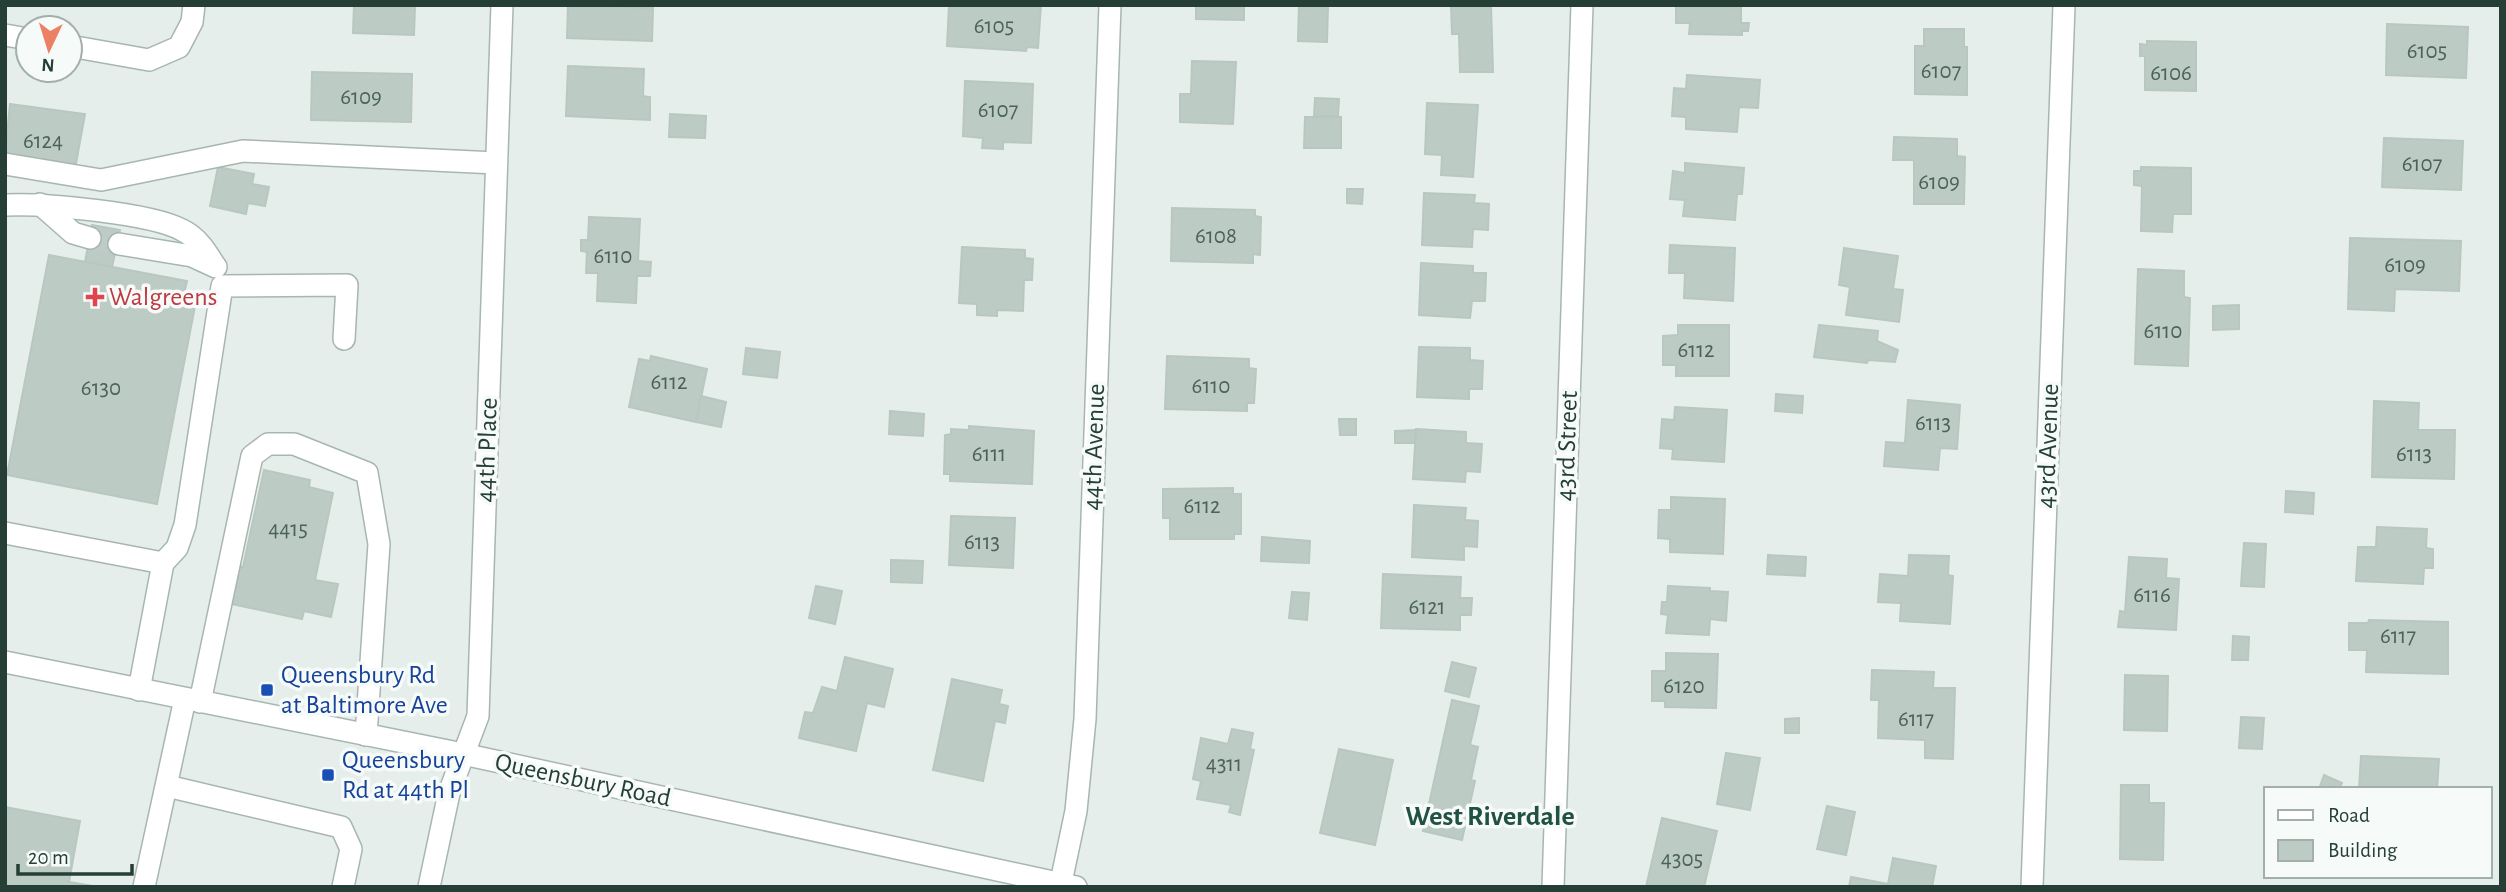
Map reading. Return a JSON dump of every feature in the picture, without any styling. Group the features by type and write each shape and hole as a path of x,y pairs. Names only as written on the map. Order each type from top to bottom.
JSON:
{"street":[{"path":"84,48 149,60 179,47 192,22 194,5"},
{"name":"44th Place","path":"429,887 449,793 478,716 502,5"},
{"name":"44th Avenue","path":"1065,886 1085,719 1110,5"},
{"name":"43rd Street","path":"1553,887 1582,5"},
{"name":"43rd Avenue","path":"2032,887 2064,5"},
{"path":"5,164 102,180 243,151 496,163"},
{"path":"38,203 46,206 72,233 90,238"},
{"path":"5,205 38,203 161,222 183,230 203,246 219,276 185,525 177,548 163,563 139,690"},
{"path":"119,244 192,256 219,276 347,285 344,339"},
{"path":"144,887 167,786 192,700 252,456 268,444 293,444 367,473 379,544 366,735"},
{"path":"5,533 163,563"},
{"name":"Queensbury Road","path":"5,662 463,754 981,877 1065,886"},
{"path":"167,786 341,827 351,849 343,887"}],"building":[{"path":"354,5 415,5 414,35 353,33"},
{"path":"568,5 653,8 652,41 567,38"},
{"path":"949,5 1041,5 1038,48 1027,47 1026,51 947,46"},
{"path":"1196,5 1244,5 1244,20 1196,19"},
{"path":"1299,5 1328,6 1327,42 1298,41"},
{"path":"1451,5 1491,5 1493,72 1460,72 1459,34 1452,34"},
{"path":"1676,5 1741,5 1741,23 1749,23 1748,31 1742,31 1742,35 1689,34 1690,23 1676,23"},
{"path":"2387,24 2468,27 2466,78 2386,75"},
{"path":"1924,29 1964,29 1964,47 1967,47 1967,95 1915,94 1915,46 1924,46"},
{"path":"2147,41 2196,42 2196,91 2145,90 2145,56 2140,56 2140,44 2147,45"},
{"path":"1192,61 1236,62 1233,124 1180,122 1180,94 1191,94"},
{"path":"568,66 644,69 643,96 650,97 650,120 566,116"},
{"path":"312,72 412,74 411,122 311,120"},
{"path":"1687,75 1760,80 1758,108 1739,107 1737,132 1686,129 1686,117 1672,116 1674,88 1686,89"},
{"path":"965,81 1033,84 1031,143 1003,142 1003,149 982,148 983,138 963,136"},
{"path":"1315,98 1339,99 1338,116 1314,116"},
{"path":"1427,103 1478,105 1473,177 1441,175 1442,155 1425,154"},
{"path":"10,104 85,114 75,169 5,154"},
{"path":"670,114 706,116 705,138 669,137"},
{"path":"1305,117 1341,117 1341,148 1304,148"},
{"path":"1894,137 1957,139 1957,156 1965,157 1964,204 1914,204 1914,160 1893,160"},
{"path":"2384,138 2463,141 2461,190 2382,187"},
{"path":"1685,163 1744,168 1742,194 1737,194 1735,220 1683,216 1685,200 1670,199 1673,171 1685,173"},
{"path":"218,167 254,174 252,184 269,187 265,206 248,203 246,214 210,206"},
{"path":"2141,167 2191,168 2191,214 2173,214 2172,232 2141,231 2142,186 2134,185 2134,171 2141,171"},
{"path":"1347,189 1363,189 1362,204 1347,203"},
{"path":"1424,193 1475,195 1474,203 1489,204 1488,230 1473,229 1472,247 1422,245"},
{"path":"1172,208 1255,210 1255,216 1261,217 1260,255 1253,254 1253,263 1171,261"},
{"path":"589,217 640,219 638,261 651,262 650,276 637,276 636,303 597,301 598,273 586,273 587,252 581,251 581,240 588,240"},
{"path":"92,225 120,230 112,267 85,262"},
{"path":"2350,238 2461,241 2459,291 2395,289 2394,311 2348,309"},
{"path":"1670,245 1735,248 1733,301 1684,298 1685,273 1669,273"},
{"path":"962,247 1025,250 1025,258 1033,259 1032,280 1024,280 1023,311 997,310 997,316 977,315 977,304 959,303"},
{"path":"1844,248 1898,256 1893,289 1903,290 1899,322 1846,315 1850,287 1839,285"},
{"name":"Walgreens","path":"49,255 187,281 183,298 196,301 157,504 7,475"},
{"path":"1421,263 1473,266 1473,273 1486,273 1485,301 1472,301 1470,318 1419,315"},
{"path":"2138,269 2184,271 2184,297 2190,298 2188,366 2135,364"},
{"path":"2239,305 2239,329 2213,330 2213,306"},
{"path":"1678,325 1729,325 1729,376 1676,376 1676,365 1663,365 1663,336 1678,335"},
{"path":"1819,325 1878,331 1877,341 1898,350 1895,362 1868,360 1867,363 1814,357"},
{"path":"1419,347 1470,348 1470,360 1483,361 1482,389 1469,389 1469,399 1417,397"},
{"path":"746,348 780,352 777,378 743,374"},
{"path":"651,356 707,369 696,422 629,407 639,359 650,361"},
{"path":"1167,356 1249,359 1249,368 1256,369 1254,403 1247,403 1247,411 1165,409"},
{"path":"1776,394 1803,396 1802,413 1775,411"},
{"path":"701,396 726,402 721,427 696,422"},
{"path":"1908,400 1960,405 1957,449 1940,448 1938,470 1884,466 1886,442 1905,443"},
{"path":"2374,401 2419,403 2418,430 2455,430 2454,479 2372,477"},
{"path":"1675,407 1727,410 1724,462 1672,459 1673,449 1660,448 1662,419 1674,420"},
{"path":"890,411 924,414 923,436 889,434"},
{"path":"1339,419 1356,419 1356,435 1340,435"},
{"path":"969,426 1034,431 1032,484 950,481 950,474 944,474 945,435 951,434 951,429 969,430"},
{"path":"1416,429 1466,432 1466,443 1482,444 1480,472 1466,471 1465,482 1413,479"},
{"path":"1416,430 1415,443 1395,443 1395,431"},
{"path":"264,470 310,480 309,487 333,493 315,580 338,584 331,617 304,611 302,619 227,603 236,565 243,567"},
{"path":"1233,488 1233,494 1241,494 1241,534 1234,534 1234,539 1170,539 1170,518 1163,518 1163,489"},
{"path":"2286,491 2314,493 2313,514 2285,512"},
{"path":"1671,497 1725,499 1723,554 1670,552 1670,539 1658,538 1659,510 1671,510"},
{"path":"1414,505 1466,508 1465,520 1478,521 1477,547 1464,546 1464,560 1412,557"},
{"path":"951,516 1015,518 1013,568 949,565"},
{"path":"2377,527 2427,529 2426,548 2433,549 2433,568 2424,568 2423,584 2356,581 2358,547 2376,547"},
{"path":"1262,537 1310,541 1309,563 1261,561"},
{"path":"2244,543 2266,544 2264,587 2241,586"},
{"path":"1768,555 1806,557 1805,576 1767,574"},
{"path":"1909,555 1949,556 1948,575 1953,576 1950,624 1900,621 1901,603 1878,602 1880,574 1908,576"},
{"path":"2129,557 2167,559 2166,578 2179,579 2176,630 2118,627 2120,611 2125,612"},
{"path":"891,560 923,561 922,583 891,582"},
{"path":"1383,574 1461,577 1460,598 1472,598 1471,615 1460,615 1460,630 1381,628"},
{"path":"816,586 842,591 835,624 809,618"},
{"path":"1668,586 1710,588 1710,591 1728,592 1726,621 1710,619 1709,635 1666,633 1668,615 1661,614 1662,602 1667,602"},
{"path":"1292,592 1309,593 1307,620 1289,618"},
{"path":"2369,620 2448,622 2448,674 2366,672 2367,650 2349,650 2349,623 2368,623"},
{"path":"2233,636 2249,637 2248,660 2232,660"},
{"path":"1666,653 1718,654 1716,708 1665,707 1665,701 1652,701 1652,671 1666,671"},
{"path":"845,657 893,669 884,707 867,703 856,751 799,738 805,712 813,713 822,687 837,691"},
{"path":"1452,662 1476,668 1469,697 1445,691"},
{"path":"1872,670 1934,672 1933,688 1955,688 1953,759 1925,758 1925,740 1878,738 1879,700 1871,700"},
{"path":"2125,675 2168,676 2167,731 2124,730"},
{"path":"952,679 1002,690 999,704 1008,706 1005,723 995,721 983,781 933,770"},
{"path":"1452,700 1479,706 1470,745 1478,747 1471,780 1475,781 1462,840 1423,831"},
{"path":"2241,717 2264,718 2262,749 2239,748"},
{"path":"1799,718 1799,733 1785,733 1785,719"},
{"path":"1232,729 1253,733 1250,749 1254,750 1240,815 1229,812 1231,805 1197,799 1201,781 1193,779 1201,738 1228,744"},
{"path":"1339,749 1393,760 1375,845 1320,833"},
{"path":"1726,753 1760,758 1750,810 1717,804"},
{"path":"2361,756 2439,759 2437,787 2359,787"},
{"path":"2324,775 2342,783 2340,787 2320,787"},
{"path":"2121,785 2149,785 2149,803 2164,803 2163,860 2120,859"},
{"path":"1827,806 1855,812 1846,855 1817,849"},
{"path":"5,807 80,821 69,882 99,887 5,887"},
{"path":"1662,818 1717,831 1704,887 1646,887"},
{"path":"1893,858 1936,866 1932,887 1849,887 1851,877 1888,884"}],"tunnel":[{"path":"90,238 119,244"}],"place":[{"name":"Walgreens","path":"95,297"},
{"name":"Queensbury Rd at Baltimore Ave","path":"267,690"},
{"name":"Queensbury Rd at 44th Pl","path":"328,775"}],"district":[{"name":"West Riverdale","path":"1490,817"}]}
